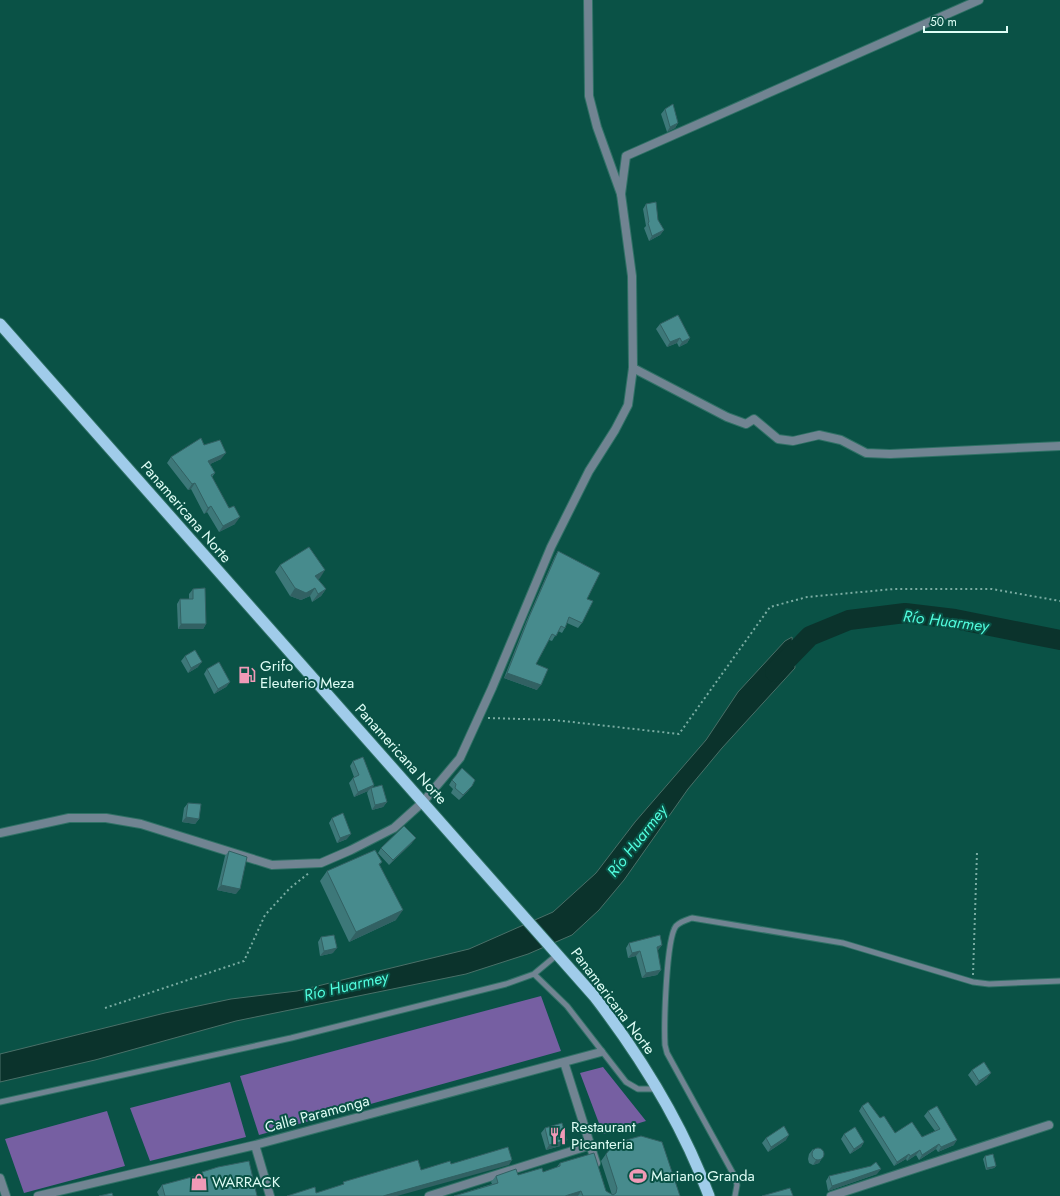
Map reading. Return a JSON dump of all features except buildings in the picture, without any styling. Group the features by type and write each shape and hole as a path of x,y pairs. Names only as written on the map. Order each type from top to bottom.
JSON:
{"highway":[{"name":"Panamericana Norte","path":"0,324 519,909 611,1018 659,1090 686,1142 709,1196"}],"street":[{"path":"0,833 69,818 106,818 142,824 272,865 320,863 351,850 394,828 423,802 460,758 478,720 551,547 589,471 615,430 628,405 633,368 632,276 621,194 597,127 589,96 588,0"},
{"path":"621,194 626,156 979,0"},
{"path":"633,368 727,417 746,424 754,419 778,439 793,441 819,435 841,440 866,453 890,454 1060,446"},
{"name":"Calle Paramonga","path":"38,1196 255,1145 601,1052"},
{"path":"564,1062 600,1174"},
{"path":"831,1196 854,1193 1049,1125"},
{"path":"255,1145 270,1196"},
{"path":"429,1196 591,1145"},
{"path":"0,1178 6,1196"}],"lane":[{"path":"735,1196 737,1185 735,1177 667,1053 665,1045 667,980 672,934 676,926 684,920 692,918 843,943 973,982 990,984 1060,981"},
{"path":"0,1102 291,1038 506,984 534,974 558,954"},
{"path":"534,974 567,1006 601,1052 626,1082 638,1089 659,1090"}],"path":[{"path":"478,720 493,717 554,720 679,734 770,607 807,597 894,589 992,589 1060,600"},
{"path":"973,982 977,852"},
{"path":"104,1008 244,961 265,915 290,888 320,863"}],"shaded area":[{"path":"541,996 561,1051 259,1135 240,1076"},
{"path":"603,1067 646,1121 603,1134 580,1073"},
{"path":"230,1082 246,1137 150,1161 130,1108"},
{"path":"107,1111 125,1166 24,1193 5,1139"}],"water":[{"name":"Río Huarmey","path":"792,637 795,668 722,748 688,789 624,880 599,910 572,935 528,954 466,974 236,1021 95,1060 0,1082 0,1054 165,1013 231,999 297,991 469,949 553,912 596,873 635,822 706,740 738,692 785,641"}],"waterway":[{"name":"Río Huarmey","path":"775,672 810,636 849,620 905,613 955,619 1060,640"}],"place":[{"name":"Grifo Eleuterio Meza","path":"247,675"},
{"name":"Restaurant Picanteria","path":"558,1136"},
{"name":"Mariano Granda","path":"638,1176"},
{"name":"WARRACK","path":"199,1182"}]}
